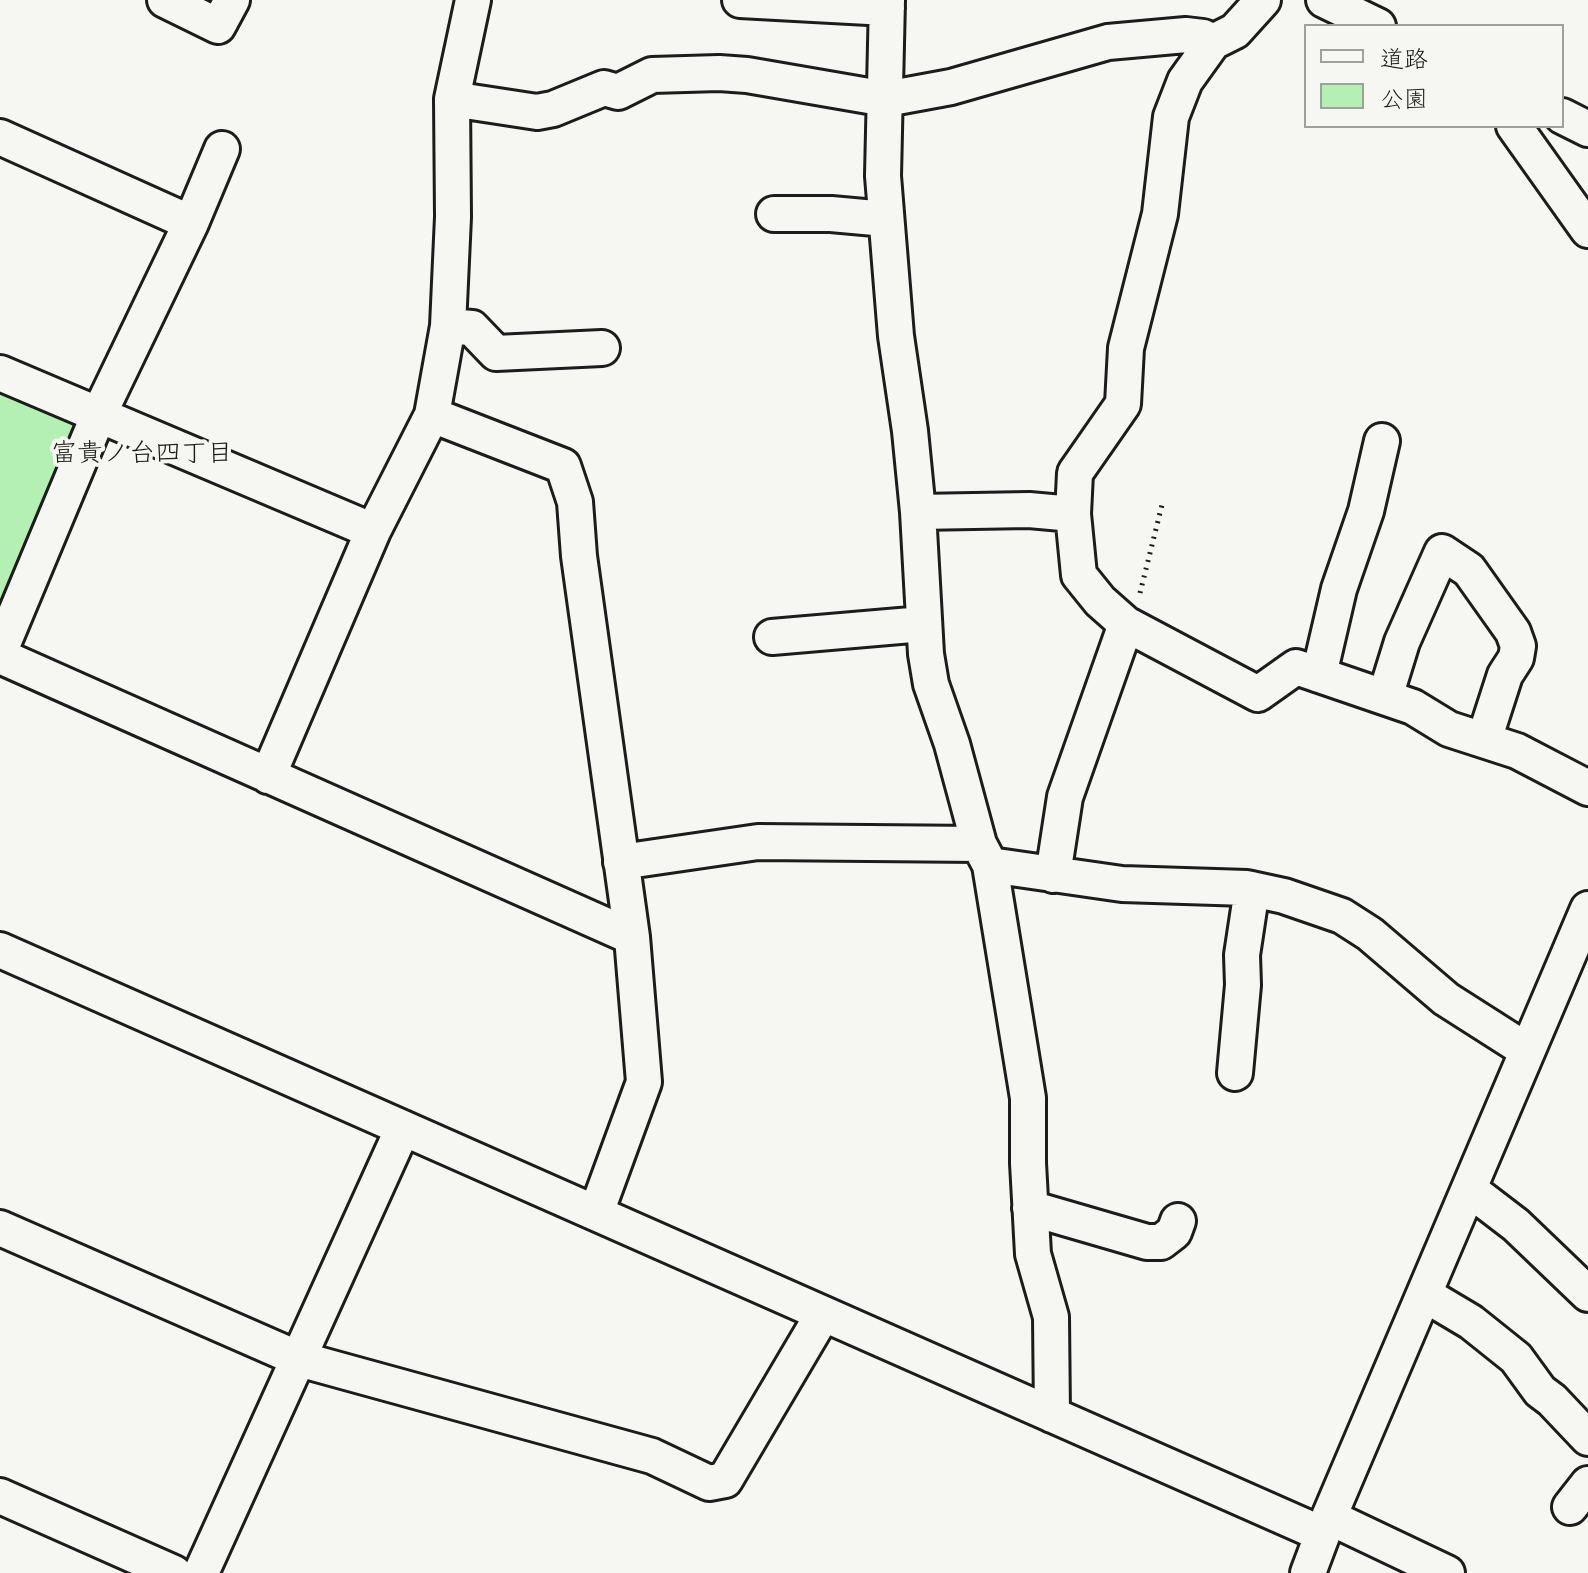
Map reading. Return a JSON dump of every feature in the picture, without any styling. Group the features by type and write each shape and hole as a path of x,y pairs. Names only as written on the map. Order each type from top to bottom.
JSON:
{"street":[{"path":"165,0 218,26 232,0"},
{"path":"268,776 373,531 432,415 448,326 453,217 452,99 473,0"},
{"path":"740,0 887,4 883,176 896,336 918,512 923,624 931,684 985,855 1028,1098 1033,1254 1051,1317 1052,1415"},
{"path":"1263,0 1235,31 1213,42 1185,81 1171,117 1160,214 1126,348 1123,404 1075,473 1073,514 1079,575 1100,601 1126,624 1258,694 1296,667 1413,707 1449,729 1517,751 1588,788"},
{"path":"1324,0 1374,24"},
{"path":"452,99 537,112 553,109 604,88 618,92 652,75 719,73 886,99 951,87 1108,42 1186,35 1213,42"},
{"path":"1564,117 1588,129"},
{"path":"1515,128 1588,230"},
{"path":"0,137 191,223"},
{"path":"222,149 191,223 99,414 0,654 632,937"},
{"path":"774,214 831,214 886,219"},
{"path":"448,326 472,328 496,353 602,348"},
{"path":"0,373 373,531"},
{"path":"432,415 563,466 575,502 579,556 632,937 644,1082 596,1213"},
{"path":"1319,675 1339,589 1366,511 1382,441"},
{"path":"918,512 1029,510 1073,514"},
{"path":"1385,697 1402,642 1442,552 1469,570 1513,632 1518,646 1484,740"},
{"path":"772,637 923,624"},
{"path":"1053,875 1065,797 1126,624"},
{"path":"621,862 758,842 985,855 1053,875 1122,884 1252,889 1284,896 1342,916 1370,934 1446,999 1526,1050"},
{"path":"1235,1073 1243,985 1242,955 1252,889"},
{"path":"1308,1573 1588,909"},
{"path":"0,950 1052,1415 1447,1573"},
{"path":"201,1573 403,1128"},
{"path":"1469,1189 1516,1225 1588,1294"},
{"path":"1030,1208 1147,1242 1161,1242 1174,1232 1178,1221"},
{"path":"0,1228 299,1359 652,1456 709,1483 725,1480 823,1314"},
{"path":"1424,1294 1471,1322 1516,1358 1540,1391 1588,1438"},
{"path":"0,1496 174,1573"}],"path":[{"path":"1126,624 1138,602 1163,501"}],"green space":[{"path":"0,386 70,416 79,437 0,623"}],"district":[{"name":"富貴ノ台四丁目","path":"142,454"}]}
